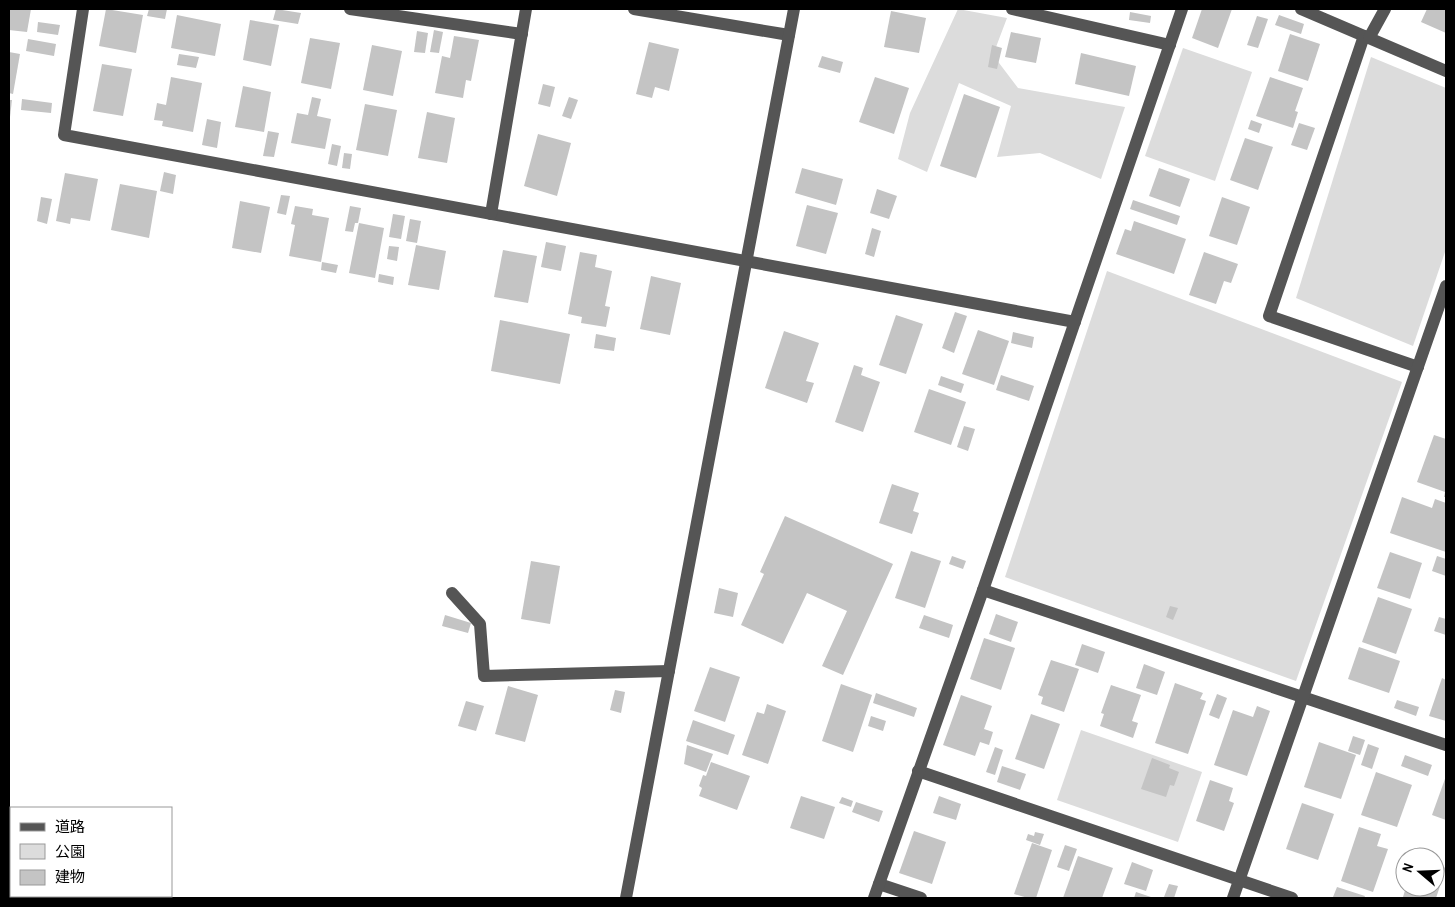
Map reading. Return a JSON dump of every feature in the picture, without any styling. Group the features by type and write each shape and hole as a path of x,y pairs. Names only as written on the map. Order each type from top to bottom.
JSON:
{"street":[{"path":"83,9 64,135 1075,322"},
{"path":"350,9 522,34"},
{"path":"490,214 526,9"},
{"path":"634,9 789,35"},
{"path":"626,898 794,9"},
{"path":"1012,9 1170,45"},
{"path":"874,898 983,590 1182,9"},
{"path":"1301,9 1446,71"},
{"path":"1385,9 1367,37 1269,316 1418,367"},
{"path":"1233,898 1446,286"},
{"path":"983,590 1446,745"},
{"path":"452,593 480,624 484,676 669,671"},
{"path":"918,771 1292,898"},
{"path":"879,884 921,898"}],"green space":[{"path":"958,9 1007,18 993,55 1018,88 1125,107 1101,179 1040,153 997,157 1011,106 959,83 927,172 898,159 910,113"},
{"path":"1183,48 1252,72 1215,181 1145,156"},
{"path":"1371,57 1446,88 1446,249 1413,346 1296,298"},
{"path":"1107,271 1402,382 1296,681 1005,577"},
{"path":"1081,730 1202,772 1178,842 1057,800"}],"building":[{"path":"9,9 31,9 27,32 9,30"},
{"path":"106,9 143,15 136,53 99,46"},
{"path":"149,9 167,9 165,19 147,16"},
{"path":"276,9 301,13 298,24 273,20"},
{"path":"1202,9 1232,9 1218,48 1192,38"},
{"path":"1427,9 1446,9 1446,33 1421,22"},
{"path":"891,11 926,18 919,53 884,47"},
{"path":"1130,12 1151,16 1150,23 1129,20"},
{"path":"177,15 221,24 215,56 171,48"},
{"path":"1279,15 1304,24 1301,34 1275,25"},
{"path":"1257,16 1268,19 1258,48 1247,45"},
{"path":"250,20 279,25 271,66 243,60"},
{"path":"38,22 60,25 58,35 37,32"},
{"path":"434,30 443,32 439,53 430,52"},
{"path":"417,31 428,33 425,53 414,52"},
{"path":"1011,32 1041,38 1036,63 1005,57"},
{"path":"1290,34 1320,44 1308,81 1278,71"},
{"path":"454,36 479,40 471,81 466,80 463,98 435,93 442,56 450,58"},
{"path":"310,38 340,43 331,89 301,83"},
{"path":"28,39 56,44 54,56 26,51"},
{"path":"649,42 679,49 669,91 655,87 652,98 636,94"},
{"path":"372,45 402,51 393,96 363,90"},
{"path":"992,45 1002,48 997,69 988,67"},
{"path":"9,52 20,54 13,94 9,93"},
{"path":"1081,53 1136,66 1129,96 1075,84"},
{"path":"179,54 199,57 196,68 177,65"},
{"path":"822,56 843,62 840,73 818,67"},
{"path":"102,64 132,69 123,116 93,111"},
{"path":"171,77 202,83 193,132 162,126 163,121 154,120 157,103 166,105"},
{"path":"875,77 909,88 894,134 859,122"},
{"path":"1270,77 1303,88 1295,111 1298,112 1293,128 1256,116"},
{"path":"543,84 555,87 550,107 538,104"},
{"path":"243,86 271,92 264,132 235,127"},
{"path":"964,94 1000,107 976,178 940,166"},
{"path":"312,97 321,99 317,116 331,119 325,149 291,143 297,113 308,115"},
{"path":"569,97 578,100 571,119 562,116"},
{"path":"22,99 52,103 51,113 21,110"},
{"path":"9,100 12,100 10,117 9,117"},
{"path":"365,104 397,110 388,156 356,150"},
{"path":"427,112 455,118 447,163 418,158"},
{"path":"207,119 221,122 217,148 202,145"},
{"path":"1251,120 1262,124 1259,133 1248,129"},
{"path":"1299,123 1315,128 1307,150 1291,145"},
{"path":"268,131 279,133 274,157 263,156"},
{"path":"538,134 571,143 557,196 524,186"},
{"path":"1245,138 1273,147 1258,190 1230,180"},
{"path":"332,144 341,146 337,166 328,164"},
{"path":"344,153 352,154 350,169 342,168"},
{"path":"802,168 843,179 836,205 795,193"},
{"path":"1159,168 1190,179 1180,207 1149,196"},
{"path":"164,172 176,175 173,194 160,191"},
{"path":"65,173 98,179 90,221 71,218 70,224 56,221"},
{"path":"120,184 157,191 149,238 111,230"},
{"path":"877,189 897,196 889,219 870,213"},
{"path":"281,195 290,196 286,215 277,213"},
{"path":"41,197 52,199 47,224 37,221"},
{"path":"1222,197 1250,207 1237,245 1209,236"},
{"path":"1133,200 1180,216 1177,225 1130,209"},
{"path":"240,201 270,207 261,253 232,248"},
{"path":"807,205 838,213 826,254 796,246"},
{"path":"295,206 313,209 312,215 329,218 321,262 289,256 295,225 291,224"},
{"path":"350,206 361,208 358,223 355,223 353,232 345,231"},
{"path":"393,214 405,216 401,239 389,237"},
{"path":"410,219 421,221 417,243 406,241"},
{"path":"1134,221 1186,239 1174,274 1116,254 1125,229 1131,231"},
{"path":"359,223 384,228 375,278 349,273"},
{"path":"872,228 881,231 874,257 865,254"},
{"path":"546,242 566,246 561,271 541,267"},
{"path":"416,245 446,251 439,290 408,285"},
{"path":"389,246 399,247 397,261 387,259"},
{"path":"503,250 537,256 528,303 494,297"},
{"path":"580,252 597,255 595,267 612,271 605,306 610,307 606,327 581,323 582,317 568,314"},
{"path":"1204,252 1238,264 1231,283 1224,281 1216,304 1189,295"},
{"path":"322,262 338,265 336,273 321,270"},
{"path":"379,274 394,277 393,285 378,282"},
{"path":"651,276 681,283 670,335 640,329"},
{"path":"955,312 967,316 954,353 942,348"},
{"path":"896,315 923,324 906,374 879,365"},
{"path":"500,320 570,334 560,384 491,371"},
{"path":"978,330 1009,341 994,385 962,374"},
{"path":"784,331 819,343 806,381 814,383 807,403 765,388"},
{"path":"1013,332 1034,337 1032,348 1011,343"},
{"path":"596,334 616,338 614,351 594,348"},
{"path":"854,365 863,368 861,375 880,382 863,432 835,422"},
{"path":"1001,375 1034,386 1029,401 996,390"},
{"path":"941,376 964,384 961,393 938,385"},
{"path":"929,389 966,402 951,445 914,432"},
{"path":"964,426 975,429 968,451 957,447"},
{"path":"1434,435 1446,439 1446,497 1444,497 1445,492 1417,482"},
{"path":"892,484 919,493 913,511 919,513 912,534 879,523"},
{"path":"1402,497 1432,508 1435,499 1446,503 1446,552 1390,533"},
{"path":"785,516 893,564 843,675 822,666 847,611 807,593 783,644 741,625 764,574 760,572"},
{"path":"911,551 941,561 925,608 895,598"},
{"path":"1390,552 1422,563 1410,599 1377,588"},
{"path":"952,556 966,561 963,569 949,564"},
{"path":"1437,556 1446,559 1446,576 1432,571"},
{"path":"531,561 560,566 550,624 521,619"},
{"path":"719,588 738,593 733,617 714,613"},
{"path":"1378,597 1412,609 1396,654 1362,642"},
{"path":"1170,606 1178,608 1173,620 1166,617"},
{"path":"996,614 1018,622 1011,642 989,634"},
{"path":"445,615 471,623 468,633 442,626"},
{"path":"924,615 953,625 949,638 919,628"},
{"path":"1439,617 1446,619 1446,635 1434,631"},
{"path":"984,638 1015,648 1001,690 970,679"},
{"path":"1082,644 1105,652 1098,673 1075,665"},
{"path":"1359,647 1400,661 1389,693 1348,679"},
{"path":"1051,660 1079,669 1064,712 1041,704 1043,697 1038,695"},
{"path":"1144,664 1165,672 1157,695 1136,688"},
{"path":"710,667 740,677 725,722 694,711"},
{"path":"1442,678 1446,680 1446,721 1429,716"},
{"path":"1175,683 1203,693 1200,699 1206,701 1188,754 1155,743"},
{"path":"841,684 872,695 853,752 822,741"},
{"path":"1111,685 1141,695 1132,721 1138,723 1133,738 1100,726 1104,714 1101,713"},
{"path":"508,686 538,695 525,742 495,734"},
{"path":"615,690 625,692 621,713 610,710"},
{"path":"876,693 917,708 914,717 873,703"},
{"path":"1217,694 1227,698 1219,719 1209,715"},
{"path":"961,695 992,706 984,729 993,732 989,745 980,742 975,756 943,745"},
{"path":"1397,700 1419,707 1416,716 1394,708"},
{"path":"466,701 484,706 476,731 458,726"},
{"path":"767,704 786,711 768,764 742,755 757,712 764,714"},
{"path":"1257,706 1270,711 1247,776 1214,765 1233,710 1253,717"},
{"path":"1031,714 1060,724 1044,769 1015,759"},
{"path":"871,716 886,721 883,731 868,726"},
{"path":"693,720 735,735 728,755 686,741"},
{"path":"1353,736 1365,740 1360,755 1348,751"},
{"path":"1319,742 1356,755 1341,799 1304,787"},
{"path":"1368,744 1379,748 1372,769 1361,765"},
{"path":"687,745 713,754 706,772 684,764"},
{"path":"995,747 1003,750 995,775 986,772"},
{"path":"1405,755 1432,765 1428,776 1401,766"},
{"path":"1152,758 1170,765 1169,768 1179,772 1174,786 1170,785 1166,797 1141,789"},
{"path":"711,762 750,776 737,810 699,796 702,788 699,786 703,775 706,776"},
{"path":"1002,766 1026,774 1020,790 997,782"},
{"path":"1376,772 1412,785 1397,827 1361,815"},
{"path":"1446,776 1446,820 1432,815"},
{"path":"1210,780 1233,788 1229,801 1234,803 1224,831 1196,821"},
{"path":"801,796 835,807 824,839 790,828"},
{"path":"939,796 961,804 956,820 933,813"},
{"path":"842,797 853,801 851,807 839,803"},
{"path":"856,802 883,811 879,822 852,812"},
{"path":"1302,803 1334,814 1318,860 1286,849"},
{"path":"1359,827 1381,834 1377,846 1388,849 1373,892 1341,881"},
{"path":"914,831 946,842 932,884 899,873"},
{"path":"1035,832 1044,834 1040,845 1026,840 1028,834 1034,836"},
{"path":"1032,843 1052,850 1036,898 1028,898 1014,894"},
{"path":"1065,845 1077,849 1069,871 1057,867"},
{"path":"1078,856 1113,868 1102,898 1063,898"},
{"path":"1132,862 1153,870 1146,891 1124,884"},
{"path":"1169,884 1178,886 1174,898 1164,897"},
{"path":"1337,887 1365,896 1364,898 1333,897"},
{"path":"1136,892 1154,898 1134,898"},
{"path":"1403,897 1436,897 1436,898"}]}
